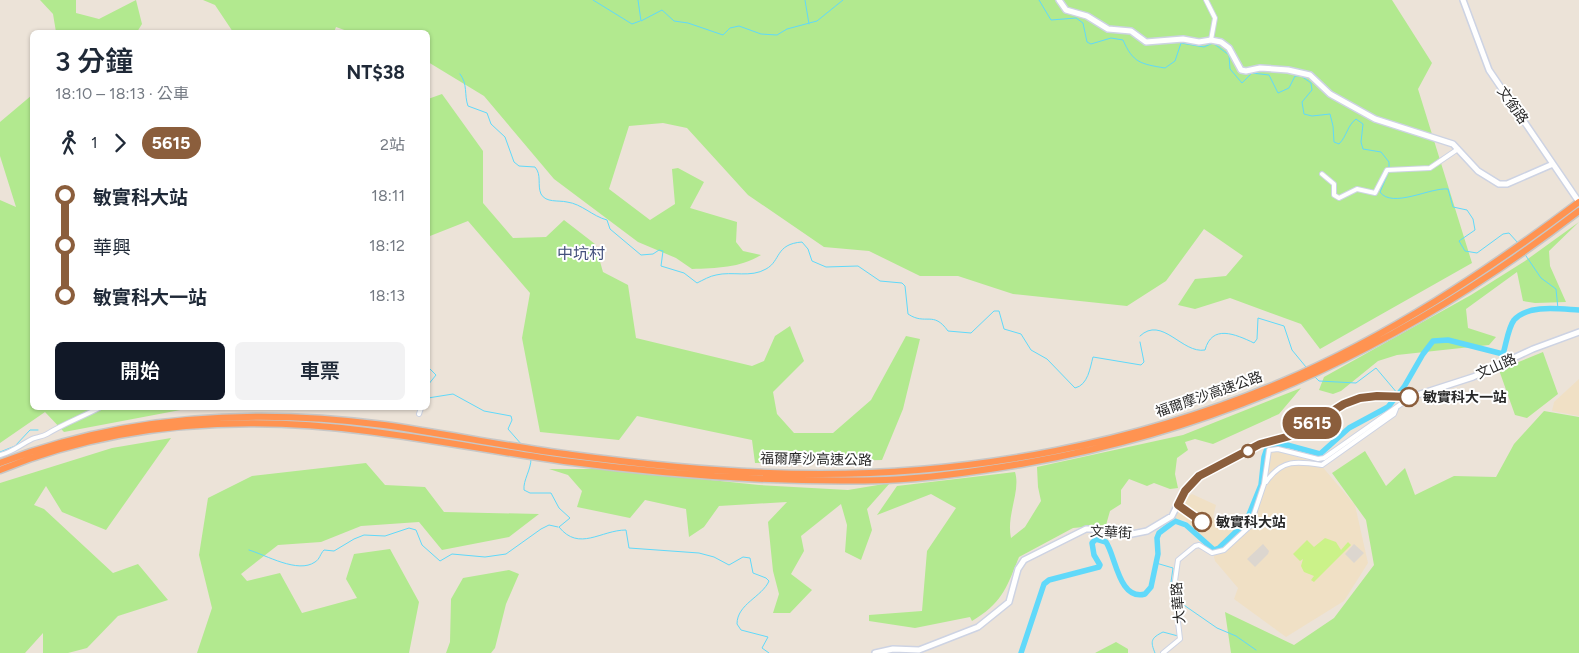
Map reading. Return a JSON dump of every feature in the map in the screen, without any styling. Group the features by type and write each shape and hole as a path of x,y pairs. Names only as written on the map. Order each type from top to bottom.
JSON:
{"highway":[{"name":"福爾摩沙高速公路","path":"0,470 80,443 144,430 206,424 272,423 362,430 551,459 644,471 818,481 888,480 952,474 1060,457 1117,444 1222,412 1287,387 1511,257 1577,207"},
{"name":"福爾摩沙高速公路","path":"0,463 60,442 116,429 196,418 243,415 311,418 362,423 566,454 694,468 808,474 924,470 1017,457 1105,439 1176,420 1327,365"}],"street":[{"path":"1059,0 1066,10 1087,16 1108,29 1131,31 1146,42 1183,39 1199,42 1210,40 1221,42 1229,48 1241,70 1246,71 1260,68 1288,70 1310,75 1333,96 1375,120 1453,144 1478,171 1499,184 1507,184 1553,164"},
{"path":"1206,0 1215,18 1210,40"},
{"name":"文銜路","path":"1463,0 1489,70 1553,164 1577,207"},
{"path":"1322,174 1334,184 1334,195 1339,198 1357,189 1375,193 1387,170 1430,168 1458,149"},
{"name":"文山路","path":"1411,397 1473,377 1533,349 1579,332"},
{"name":"文華街","path":"875,653 893,649 919,650 932,643 973,630 1009,602 1018,569 1028,556 1086,530 1094,529 1127,535 1147,531 1172,516 1185,491 1202,474 1265,442 1294,435 1344,404 1360,398 1411,397"},
{"name":"大華路","path":"1163,653 1180,639 1174,588 1178,560 1195,546 1199,545 1212,553 1224,550 1250,526 1264,484 1268,453 1271,449 1318,460 1324,458 1411,397"},
{"name":"大華路","path":"1264,484 1271,474 1288,463 1295,461 1322,465 1394,414 1396,409"},
{"path":"0,455 15,450 30,440 46,435 53,429 95,410"},
{"path":"419,414 420,410"}],"shaded area":[{"path":"1579,379 1579,416 1552,411 1554,402"},
{"path":"1271,449 1320,464 1355,505 1368,563 1344,601 1286,637 1234,599 1238,588 1215,561 1211,544 1185,520 1174,519 1183,500 1192,494 1216,505 1213,517 1224,526 1234,515 1250,526"},
{"path":"1263,544 1269,551 1268,554 1255,567 1247,559"},
{"path":"1354,544 1364,553 1354,563 1345,554"}],"green space":[{"path":"40,0 76,0 76,13 99,19 136,0 142,24 138,30 56,30 53,14"},
{"path":"203,0 1392,0 1432,63 1418,89 1472,263 1320,349 1301,324 1230,298 1195,309 1178,305 1195,279 1226,276 1243,256 1204,229 1166,281 1127,306 1013,294 958,276 920,276 869,251 824,247 748,195 687,128 663,123 629,126 609,189 650,220 675,204 672,169 678,168 704,182 690,208 737,222 736,242 743,251 761,255 736,265 692,269 676,258 638,242 554,179 484,96 430,63 430,30 344,30 336,27 335,30 232,30 215,5"},
{"path":"442,94 483,151 483,203 513,238 546,237 564,220 595,244 603,272 628,285 636,338 752,366 764,361 775,336 790,326 804,361 773,392 777,414 794,433 833,433 871,400 906,336 920,339 903,409 882,460 755,463 752,440 637,416 619,440 540,432 522,338 530,293 468,221 430,236 430,98"},
{"path":"30,97 30,410 180,410 64,432 45,412 0,443 0,200 16,207 0,156 0,122"},
{"path":"1579,222 1549,251 1550,266 1566,302 1535,303 1523,301 1517,272 1466,309 1468,328 1496,337 1489,345 1397,355 1378,361 1341,391 1333,394 1319,390 1324,377 1471,295 1525,261"},
{"path":"1543,352 1558,394 1527,418 1515,415 1499,370"},
{"path":"1301,388 1279,414 1213,444 1195,439 1185,442 1188,450 1177,458 1175,474 1178,488 1170,489 1154,483 1147,486 1129,479 1121,490 1121,504 1110,511 1106,525 1073,528 1019,557 1006,587 997,601 972,621 970,617 915,628 869,621 869,615 922,611 927,551 956,508 931,494 877,515 897,486 1015,472 1016,487 1010,521 1011,538 1025,527 1041,501 1037,467 1183,435"},
{"path":"1544,411 1579,417 1579,653 1231,653 1225,612 1294,645 1334,618 1374,565 1366,520 1332,473 1365,451 1386,486 1405,468 1415,495 1454,476 1496,477 1514,444"},
{"path":"171,438 106,530 62,512 46,486 34,505 44,509 113,573 138,564 168,600 118,616 87,648 68,653 43,653 43,633 25,653 0,653 0,483 112,448"},
{"path":"366,463 385,485 425,487 444,512 539,514 509,537 442,550 419,522 361,526 321,542 278,545 241,574 247,581 280,573 302,613 357,598 346,579 354,554 390,549 419,602 409,653 197,653 212,608 199,555 208,498 252,476"},
{"path":"549,469 604,469 759,485 848,490 890,483 867,509 872,530 861,560 845,552 847,525 841,504 801,536 804,551 791,574 812,590 790,613 773,613 779,594 773,571 768,522 787,502 719,506 704,527 689,537 686,509 645,500 630,518 577,507 582,491 568,475"},
{"path":"1325,538 1336,542 1341,550 1348,542 1351,545 1314,582 1311,580 1314,576 1304,572 1301,566 1303,559 1300,561 1293,554 1307,540 1314,547"},
{"path":"509,570 519,574 506,604 495,648 491,653 446,653 450,642 451,599 463,578"},
{"path":"1116,642 1128,649 1128,653 1095,653"}],"waterway":[{"path":"593,0 632,24 640,21"},
{"path":"638,0 641,21 662,10 674,21 688,23 723,35 730,28 739,26 761,34 777,35 787,29 817,21 843,0"},
{"path":"805,0 809,24"},
{"path":"1039,0 1051,20 1076,18 1083,23 1087,42 1091,44 1111,38 1123,40 1134,58 1150,65 1165,68 1175,61 1181,43 1204,47 1213,43 1229,55 1230,69 1242,83 1252,73 1269,75 1278,93 1289,88 1295,76 1301,76 1311,83 1312,90 1302,102 1304,114 1312,116 1330,114 1334,142 1339,144 1356,119 1363,124 1361,142 1363,149 1381,152 1389,162 1389,167"},
{"path":"460,74 464,82 468,106 487,113 491,124 505,137 514,162 519,166 535,167 543,197 549,200 572,203 607,220 610,229 641,255 653,254 659,250 663,251 661,266 684,273 697,283 716,275 760,272 771,266 787,246 802,242 808,249 812,261 826,267 858,266 880,281 902,283 905,286 908,314 920,319 938,321 948,331 971,333 994,311 999,311 1004,329 1021,334 1031,350 1047,359 1075,388 1086,380 1093,357 1141,365 1144,362 1140,342"},
{"path":"1389,171 1380,192 1386,197 1402,198 1448,189 1453,207 1467,210 1473,219 1475,230 1459,241 1465,251 1477,253 1503,234 1509,233 1518,243"},
{"path":"1524,253 1541,278 1556,289 1558,309"},
{"path":"1021,653 1044,584 1049,580 1099,567 1100,565 1094,555 1092,543 1096,539 1106,542 1124,585 1129,591 1136,594 1145,594 1151,587 1158,554 1157,538 1159,533 1175,521 1186,525 1214,550 1219,548 1246,522 1261,485 1264,457 1267,448 1287,445 1320,454 1349,428 1388,407 1404,387 1423,354 1433,341 1448,340 1503,354 1512,323 1520,315 1545,309 1579,310"},
{"path":"1140,336 1148,331 1156,330 1164,332 1188,347 1197,350 1205,350 1208,342 1213,337 1225,333 1254,343 1257,339 1258,318 1284,326 1292,350 1306,367"},
{"path":"1314,376 1319,381 1356,383 1376,368 1398,394"},
{"path":"430,369 436,375 430,382"},
{"path":"430,398 453,394 484,411 511,416 512,420 508,429 522,445"},
{"path":"0,452 15,446 30,430 38,430"},
{"path":"531,459 524,490 530,493 551,493 559,508 570,518 559,527 574,538 591,538 626,530 629,548 699,553 714,557 729,565 743,557 750,558 753,573 769,581 766,587 741,611 737,624 741,630 768,637 762,648 769,653"},
{"path":"249,550 291,565 308,565 317,561 324,550 334,551 364,535 385,536 409,528 416,530 422,545 440,561 452,554 485,557 506,554 541,529 549,525 558,527"},
{"path":"1156,563 1173,568 1170,589 1174,607"},
{"path":"1178,601 1217,628 1236,636 1256,650"},
{"path":"1155,653 1152,643 1156,636 1163,632 1178,636"}],"bus line":[{"name":"5615","path":"1202,522 1178,505 1185,491 1199,476 1260,444 1294,435 1326,413 1344,404 1360,398 1377,396 1409,397"}],"place":[{"name":"敏實科大一站","path":"1409,397"},
{"name":"敏實科大站","path":"1202,522"}],"district":[{"name":"中坑村","path":"581,253"}]}
